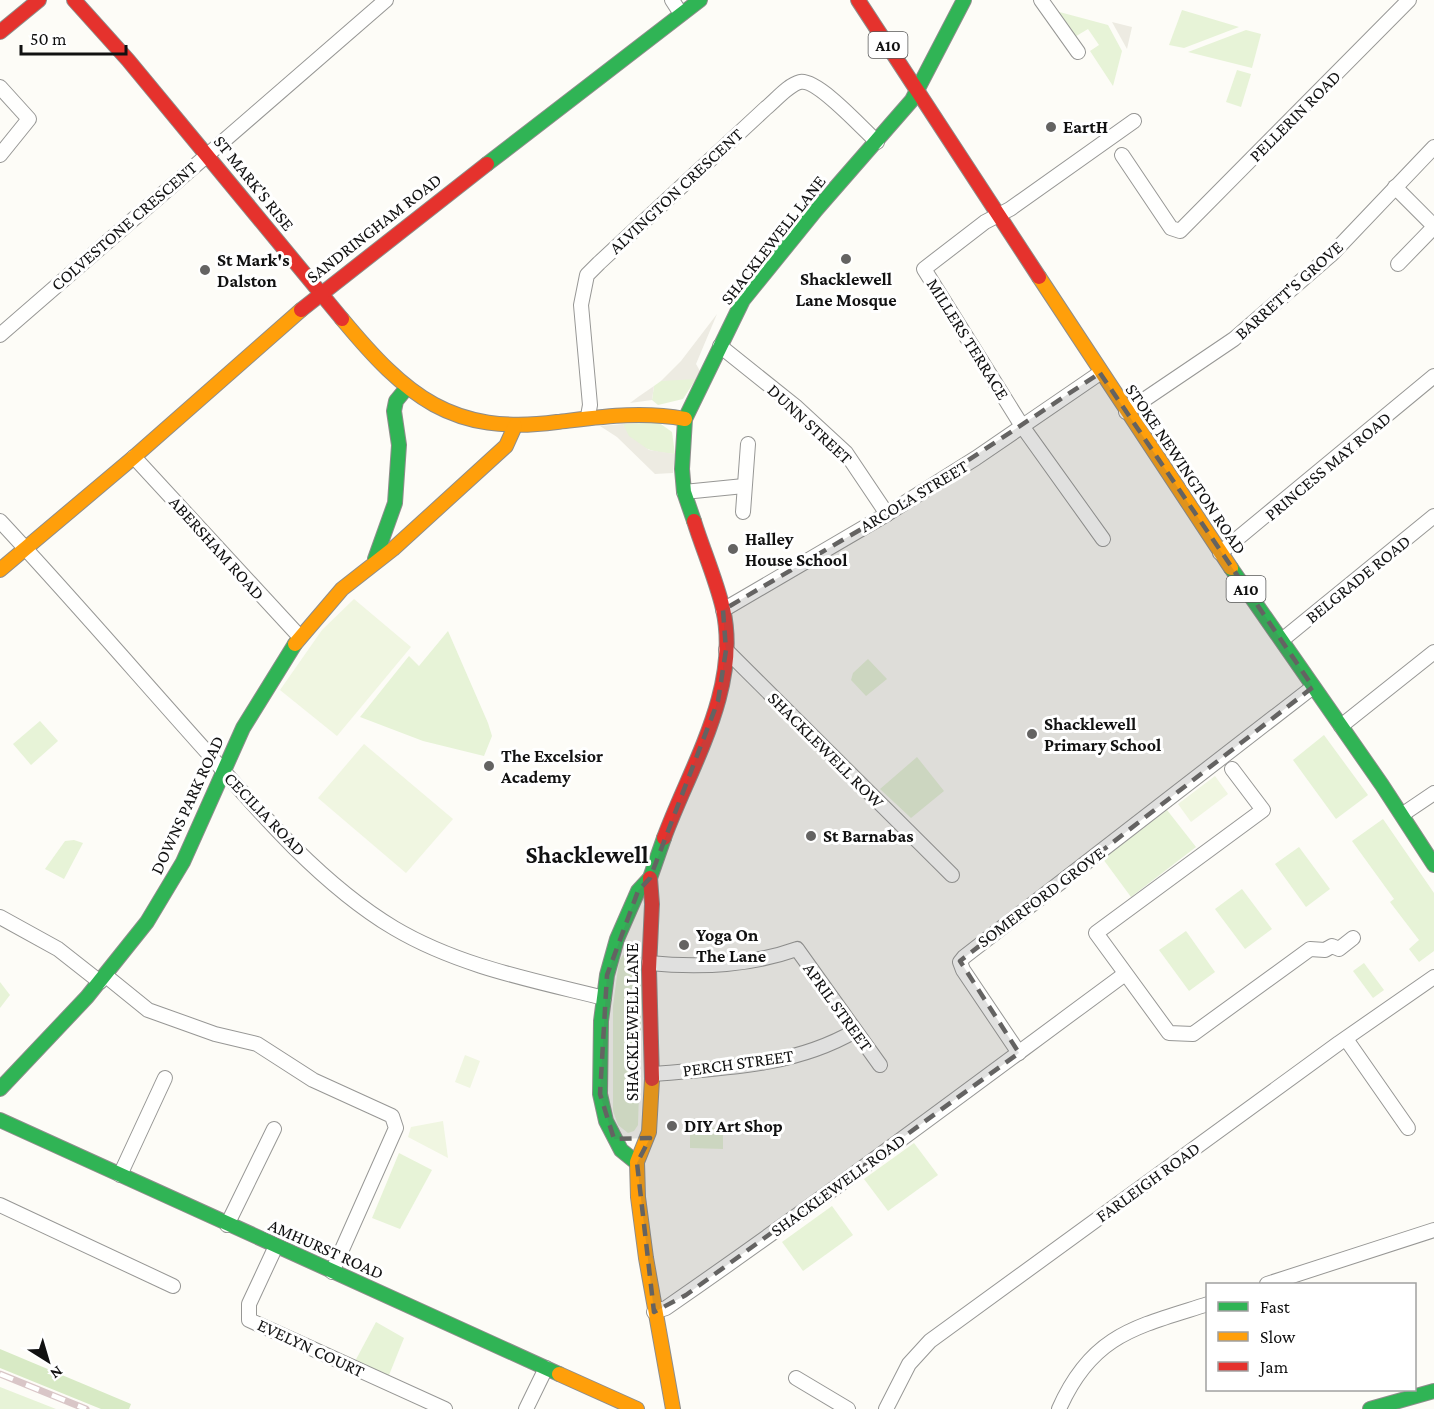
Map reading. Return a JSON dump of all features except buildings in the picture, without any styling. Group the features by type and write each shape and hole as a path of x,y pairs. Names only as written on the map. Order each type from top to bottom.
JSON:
{"main road":[{"path":"0,32 39,0"},
{"name":"ST MARK'S RISE","path":"74,0 128,60 374,358 405,390 457,415 515,426 588,416 655,413 685,420"},
{"name":"SANDRINGHAM ROAD","path":"0,570 134,457 320,293 700,0"},
{"name":"A10","path":"858,0 918,89"},
{"name":"SHACKLEWELL LANE","path":"637,1163 621,1150 614,1139 606,1121 600,1094 604,998 616,943 638,891 650,878 718,701 726,650 723,610 684,492 682,469 685,420 743,300 816,210 877,142 918,89 964,0"},
{"name":"STOKE NEWINGTON ROAD","path":"918,89 1100,373 1220,553 1403,814 1434,865"},
{"path":"390,521 396,503 399,469 394,411 396,401 405,390"},
{"name":"DOWNS PARK ROAD","path":"0,1089 103,979 143,927 185,860 247,720 300,637 375,559 393,549 506,446 515,426"},
{"name":"DOWNS PARK ROAD","path":"375,559 390,521"},
{"name":"SHACKLEWELL LANE","path":"650,878 653,894 649,957 652,1074 649,1132 646,1146 637,1163 644,1249 673,1409"},
{"path":"616,943 634,943 649,957"},
{"name":"AMHURST ROAD","path":"0,1120 227,1225 638,1409"},
{"path":"614,1139 632,1140 649,1132"},
{"path":"1370,1409 1434,1391"}],"street":[{"name":"COLVESTONE CRESCENT","path":"0,335 386,0"},
{"path":"672,0 678,16"},
{"path":"1041,0 1078,52"},
{"name":"PELLERIN ROAD","path":"1116,146 1171,228 1179,231 1409,0"},
{"name":"ALVINGTON CRESCENT","path":"588,416 590,405 580,305 587,275 598,262 774,101 801,82 809,82 837,104 877,142"},
{"path":"0,87 29,119 0,155"},
{"path":"998,215 1116,146 1134,121"},
{"name":"BARRETT'S GROVE","path":"1126,412 1234,339 1332,254 1434,147"},
{"path":"1395,187 1434,226 1398,264"},
{"name":"MILLERS TERRACE","path":"998,215 985,222 924,268 1022,426"},
{"name":"DUNN STREET","path":"720,346 795,406 846,453 887,514"},
{"name":"ARCOLA STREET","path":"723,610 887,514 1100,373"},
{"name":"PRINCESS MAY ROAD","path":"1220,553 1434,376"},
{"path":"1022,426 1103,539"},
{"path":"743,512 748,444"},
{"name":"ABERSHAM ROAD","path":"134,457 300,637"},
{"path":"684,492 744,486"},
{"name":"BELGRADE ROAD","path":"1282,640 1434,516"},
{"name":"CECILIA ROAD","path":"0,521 265,818 330,879 392,927 447,955 604,998"},
{"path":"390,521 415,528"},
{"name":"SHACKLEWELL ROW","path":"726,650 952,875"},
{"path":"1341,726 1434,652"},
{"name":"SOMERFORD GROVE","path":"1019,1053 963,970 960,962 964,957 1313,687"},
{"path":"1232,769 1263,810 1096,933 1125,974 1169,1033 1193,1034 1310,949 1325,950 1332,946 1339,948 1353,938"},
{"path":"1403,814 1434,793"},
{"path":"0,917 58,949 148,1010 215,1034 257,1044 313,1080 392,1116 396,1128 332,1272"},
{"name":"APRIL STREET","path":"649,957 734,964 776,956 797,949 880,1065"},
{"path":"1019,1053 1125,974"},
{"name":"FARLEIGH ROAD","path":"886,1409 909,1364 930,1341 1346,1038 1434,977"},
{"name":"PERCH STREET","path":"652,1074 782,1060 831,1045 855,1031"},
{"path":"1346,1038 1408,1128"},
{"name":"SHACKLEWELL ROAD","path":"654,1312 666,1308 686,1295 1019,1053"},
{"path":"120,1175 165,1078"},
{"path":"227,1225 274,1129"},
{"path":"0,1205 173,1286"},
{"path":"1269,1283 1434,1230"},
{"name":"EVELYN COURT","path":"276,1246 249,1304 249,1320 445,1409"},
{"path":"1059,1409 1069,1385 1085,1361 1108,1342 1140,1326 1206,1305"},
{"path":"526,1409 546,1368"},
{"path":"796,1378 848,1409"},
{"path":"601,1409 606,1396"}],"highlighted area":[{"path":"1100,373 1313,687 960,961 1019,1053 686,1295 654,1312 637,1163 650,1138 614,1139 600,1094 607,975 638,891 650,878 718,701 726,650 723,610 887,514"}],"green space":[{"path":"1052,10 1108,25 1122,51 1113,86 1090,51 1099,45 1088,29 1073,38"},
{"path":"1182,10 1239,27 1184,48 1169,45"},
{"path":"1246,30 1261,34 1252,68 1188,52"},
{"path":"1237,70 1251,74 1241,107 1226,102"},
{"path":"679,378 696,379 683,399 658,405 652,400 654,386 661,381"},
{"path":"658,422 672,432 675,454 651,450 636,443 625,432 623,424"},
{"path":"354,599 411,647 337,736 280,690 322,630"},
{"path":"448,631 492,736 484,756 423,741 360,717 409,656 419,666"},
{"path":"868,659 887,679 866,696 851,680 853,673"},
{"path":"40,721 58,741 31,765 13,744"},
{"path":"1324,735 1368,795 1336,819 1293,760"},
{"path":"364,744 453,819 406,873 318,798"},
{"path":"917,757 944,791 911,818 880,789"},
{"path":"1215,776 1228,794 1191,822 1178,804"},
{"path":"1167,810 1196,847 1131,897 1103,859"},
{"path":"1383,819 1434,893 1434,951 1419,962 1409,949 1419,940 1390,902 1394,899 1352,841"},
{"path":"74,840 83,843 64,879 45,869 65,841"},
{"path":"1299,847 1330,889 1306,907 1275,864"},
{"path":"1242,889 1272,929 1245,949 1215,909"},
{"path":"1186,931 1215,972 1189,991 1159,950"},
{"path":"633,952 639,956 643,964 638,1125 634,1131 628,1133 618,1125 613,1111 613,1006 619,961 623,955"},
{"path":"1364,963 1384,990 1373,998 1353,971"},
{"path":"0,982 10,995 0,1008"},
{"path":"465,1055 480,1061 470,1088 455,1082"},
{"path":"443,1121 448,1158 408,1137 411,1127"},
{"path":"723,1127 723,1149 690,1148 690,1131"},
{"path":"914,1143 938,1175 888,1211 864,1179"},
{"path":"399,1153 432,1170 400,1229 372,1218"},
{"path":"832,1206 853,1235 803,1271 782,1242"},
{"path":"376,1322 404,1338 387,1380 353,1365"},
{"path":"0,1349 131,1404 129,1409 101,1409 0,1368"},
{"path":"0,1387 56,1409 0,1409"}],"shaded area":[{"path":"1112,22 1132,27 1127,49"},
{"path":"717,314 696,364 700,371 696,379 661,381 681,361"},
{"path":"654,386 652,400 630,403 638,397"},
{"path":"623,424 629,436 649,450 675,454 673,473 655,474 617,437 600,426"}],"railway":[{"path":"0,1374 86,1409"}],"traffic: fast":[{"path":"487,164 700,0"},
{"path":"694,521 684,492 682,469 685,419 743,300 816,210 912,100 964,0"},
{"path":"375,559 395,503 399,445 394,411 396,401 405,390"},
{"path":"1231,568 1382,785 1434,865"},
{"path":"0,1089 87,997 147,922 183,862 243,728 295,644"},
{"path":"637,1163 621,1150 606,1121 600,1094 601,1021 607,975 617,939 638,891 650,878 664,838"},
{"path":"0,1120 559,1374"},
{"path":"1370,1409 1434,1391"}],"traffic: slow":[{"path":"1039,277 1231,568"},
{"path":"0,570 134,457 301,310"},
{"path":"342,319 388,370 410,389 434,405 460,416 488,423 520,425 621,416 653,415 685,419"},
{"path":"295,644 342,589 393,549 506,446 515,426"},
{"path":"652,1079 649,1132 637,1162 638,1197 646,1258 673,1409"},
{"path":"559,1374 637,1409"}],"traffic: jam":[{"path":"0,32 39,0"},
{"path":"74,0 128,60 342,319"},
{"path":"858,0 1039,277"},
{"path":"301,310 487,164"},
{"path":"664,838 710,726 725,668 727,639 723,609 694,521"},
{"path":"650,878 652,904 649,969 652,1079"}],"place":[{"name":"EartH","path":"1051,127"},
{"name":"Shacklewell Lane Mosque","path":"846,259"},
{"name":"St Mark's Dalston","path":"205,270"},
{"name":"Halley House School","path":"733,549"},
{"name":"Shacklewell Primary School","path":"1032,734"},
{"name":"The Excelsior Academy","path":"489,766"},
{"name":"St Barnabas","path":"811,836"},
{"name":"Yoga On The Lane","path":"684,945"},
{"name":"DIY Art Shop","path":"672,1126"}],"district":[{"name":"Shacklewell","path":"587,855"}]}
